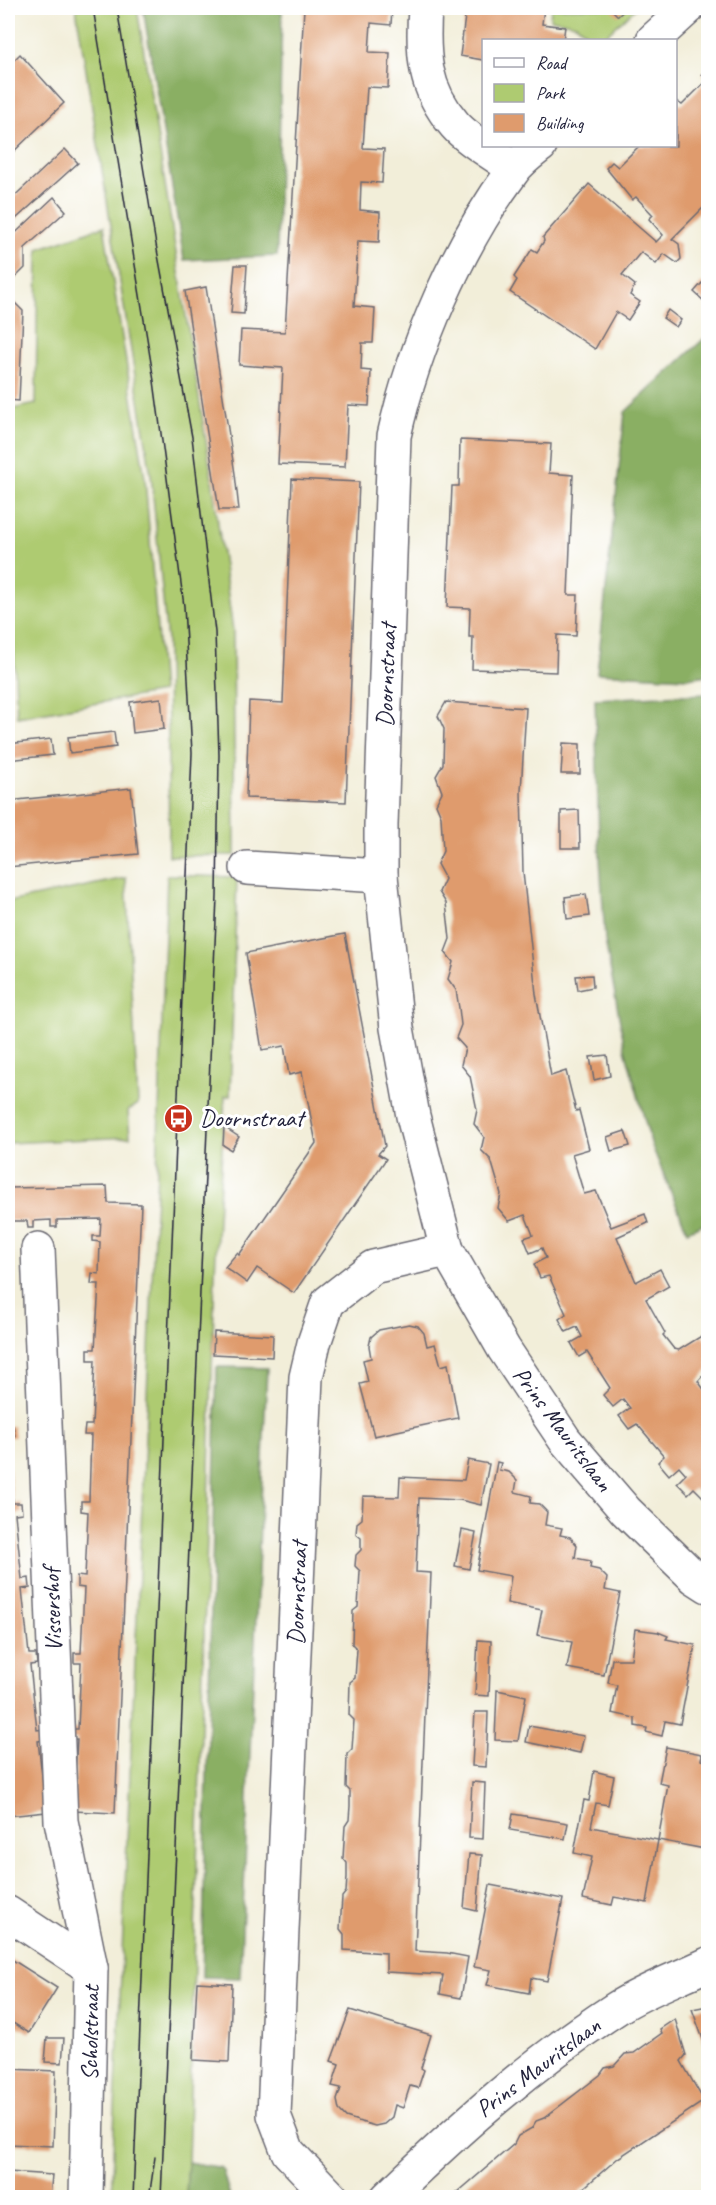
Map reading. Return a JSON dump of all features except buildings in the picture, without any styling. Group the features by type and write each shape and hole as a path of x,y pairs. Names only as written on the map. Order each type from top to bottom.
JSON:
{"street":[{"path":"425,8 423,41 428,81 455,126 482,146"},
{"path":"654,39 688,8"},
{"path":"484,147 514,169"},
{"name":"Doornstraat","path":"332,2198 288,2152 274,2115 306,1377 314,1343 328,1302 373,1267 447,1250 413,1116 396,1028 381,876 385,675 394,436 405,389 427,326 474,234 514,169 539,147"},
{"path":"247,868 381,876"},
{"name":"Vissershof","path":"38,1249 61,1821 91,1968"},
{"name":"Prins Mauritslaan","path":"447,1250 504,1349 565,1440 626,1511 694,1577 708,1586"},
{"name":"Scholstraat","path":"8,1913 91,1968 86,2198"},
{"name":"Prins Mauritslaan","path":"387,2198 477,2112 540,2061 619,2007 708,1964"}],"green space":[{"path":"76,8 137,8 211,473 233,631 235,855 169,856 167,641 151,475"},
{"path":"143,8 282,8 277,256 184,260"},
{"path":"551,8 636,8 601,39 593,39 576,24 550,19"},
{"path":"104,226 145,478 162,692 17,717 8,533 8,410 36,404 38,249"},
{"path":"708,335 708,675 687,678 597,673 625,412"},
{"path":"708,694 708,1222 687,1231 652,1146 625,1049 605,940 599,842 595,699"},
{"path":"167,875 237,877 230,1096 225,1096 215,1272 188,2162 186,2197 111,2198 157,1171"},
{"path":"126,878 138,1104 128,1111 130,1137 8,1143 8,902"},
{"path":"217,1367 267,1368 240,1978 202,1977"},
{"path":"188,2162 222,2168 230,2197 186,2197"}],"tram line":[{"path":"93,8 154,381 184,606 192,753 133,2198"},
{"path":"117,8 155,239 192,437 215,632 219,755 217,897 161,2198"},
{"path":"149,2198 155,2157"}],"place":[{"name":"Doornstraat","path":"179,1118"}]}
